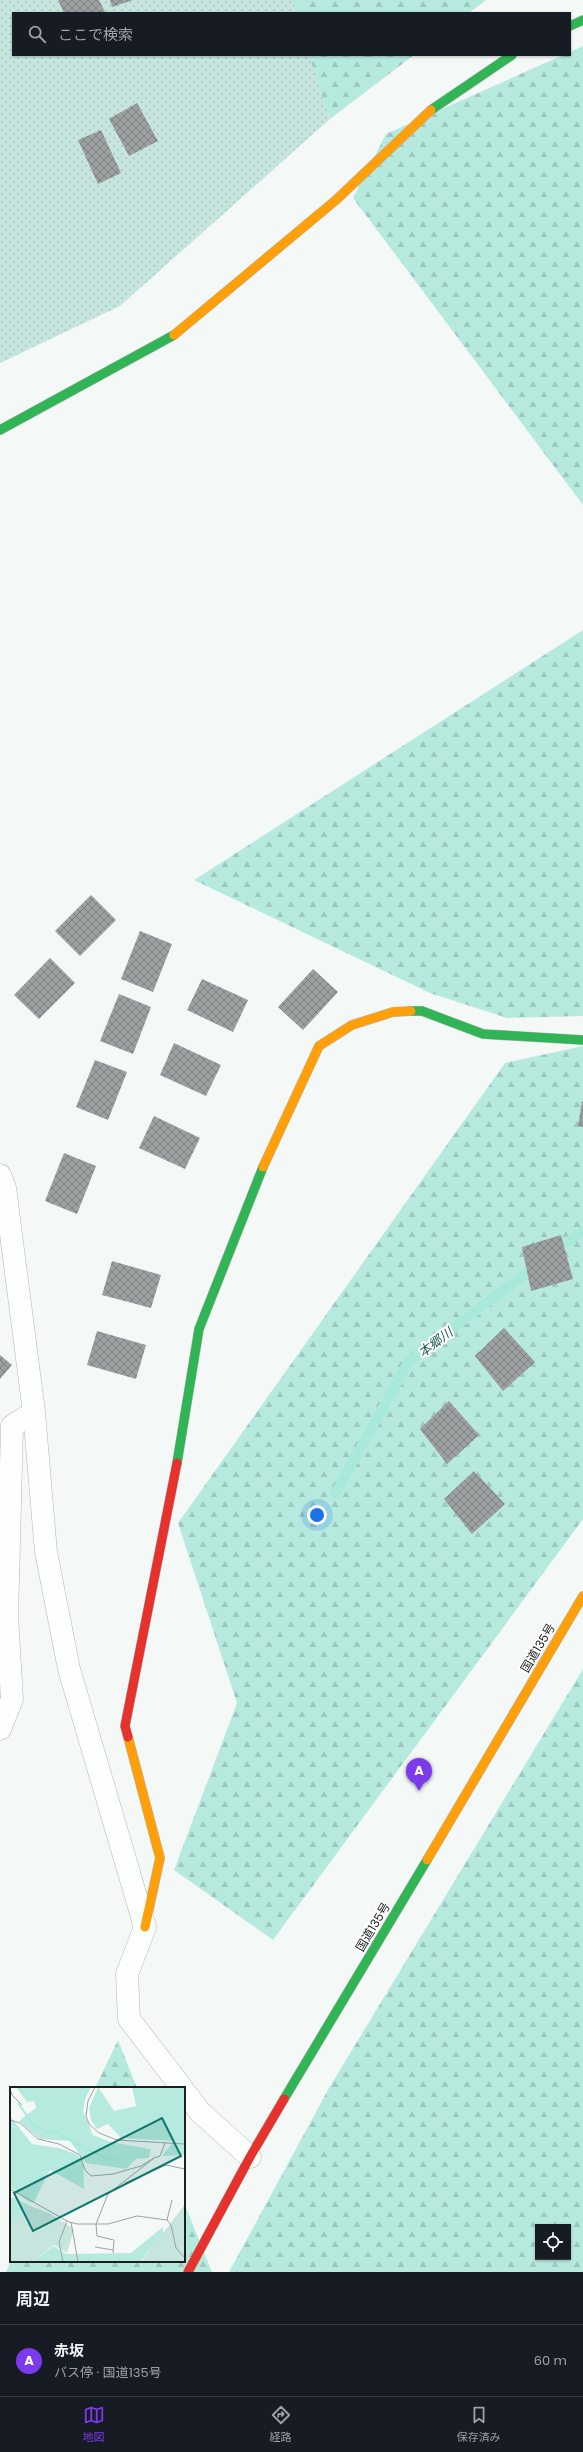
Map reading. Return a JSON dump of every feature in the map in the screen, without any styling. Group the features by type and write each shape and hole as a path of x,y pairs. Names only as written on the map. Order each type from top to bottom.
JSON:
{"main road":[{"path":"571,26 583,20"},
{"path":"0,430 170,338 336,200 436,105 510,56"},
{"path":"145,1927 160,1858 125,1726 173,1488 199,1329 266,1162 318,1046 352,1025 393,1012 422,1011 483,1034 583,1040"},
{"name":"国道135号","path":"188,2272 250,2157 583,1596"}],"street":[{"path":"0,1175 5,1188 34,1412 46,1552 69,1669 145,1927 127,1974 129,2019 181,2087"},
{"path":"0,1729 12,1699 7,1618 12,1426 34,1412"},
{"path":"185,2092 200,2112 250,2157"}],"green space":[{"path":"0,0 295,0 299,12 12,12 12,56 311,56 330,119 120,306 0,363"},
{"path":"292,0 486,0 470,12 296,12"},
{"path":"583,46 583,505 353,198 386,134 561,56 571,56 571,52"},
{"path":"309,56 413,56 330,119"},
{"path":"583,630 583,1016 507,1018 430,993 194,880"},
{"path":"583,1046 583,1519 273,1940 174,1870 237,1703 178,1523 505,1063"},
{"path":"583,1669 583,2272 229,2272 329,2088"},
{"path":"118,2040 137,2087 95,2087"},
{"path":"185,2205 212,2272 6,2272 11,2262 185,2262"}],"building":[{"path":"58,0 99,0 105,12 64,12"},
{"path":"110,0 133,0 112,7"},
{"path":"137,103 158,141 129,156 109,119"},
{"path":"101,130 121,173 98,184 78,140"},
{"path":"91,895 116,920 80,956 55,931"},
{"path":"140,931 172,944 153,992 121,979"},
{"path":"50,958 75,983 39,1019 14,995"},
{"path":"313,969 338,992 303,1030 278,1007"},
{"path":"202,979 248,1000 233,1032 187,1010"},
{"path":"119,994 151,1007 133,1054 100,1041"},
{"path":"174,1043 221,1065 206,1096 160,1075"},
{"path":"95,1060 127,1072 108,1120 76,1107"},
{"path":"582,1101 583,1102 583,1127 578,1126"},
{"path":"154,1116 200,1138 185,1169 139,1148"},
{"path":"64,1153 96,1166 77,1214 45,1201"},
{"path":"561,1235 573,1279 531,1291 522,1247"},
{"path":"112,1261 161,1275 151,1308 102,1295"},
{"path":"504,1328 535,1362 503,1391 475,1356"},
{"path":"97,1331 146,1345 136,1379 87,1365"},
{"path":"0,1355 12,1365 0,1379"},
{"path":"449,1401 479,1435 447,1464 420,1429"},
{"path":"474,1471 505,1504 472,1534 444,1499"}],"waterway":[{"name":"本郷川","path":"553,1253 583,1231"},
{"name":"本郷川","path":"335,1494 409,1361 537,1265"}],"traffic: fast":[{"path":"571,26 583,20"},
{"path":"431,110 511,56"},
{"path":"0,430 174,335"},
{"path":"411,1011 422,1011 483,1034 583,1040"},
{"path":"177,1463 199,1329 263,1167"},
{"path":"284,2099 427,1860"}],"traffic: slow":[{"path":"174,335 336,200 431,110"},
{"path":"263,1167 319,1046 352,1025 393,1012 411,1011"},
{"path":"427,1860 583,1596"},
{"path":"128,1737 160,1858 145,1927"}],"traffic: jam":[{"path":"128,1737 125,1726 177,1463"},
{"path":"188,2272 250,2157 284,2099"}],"place":[{"name":"赤坂","path":"419,1791"}]}
